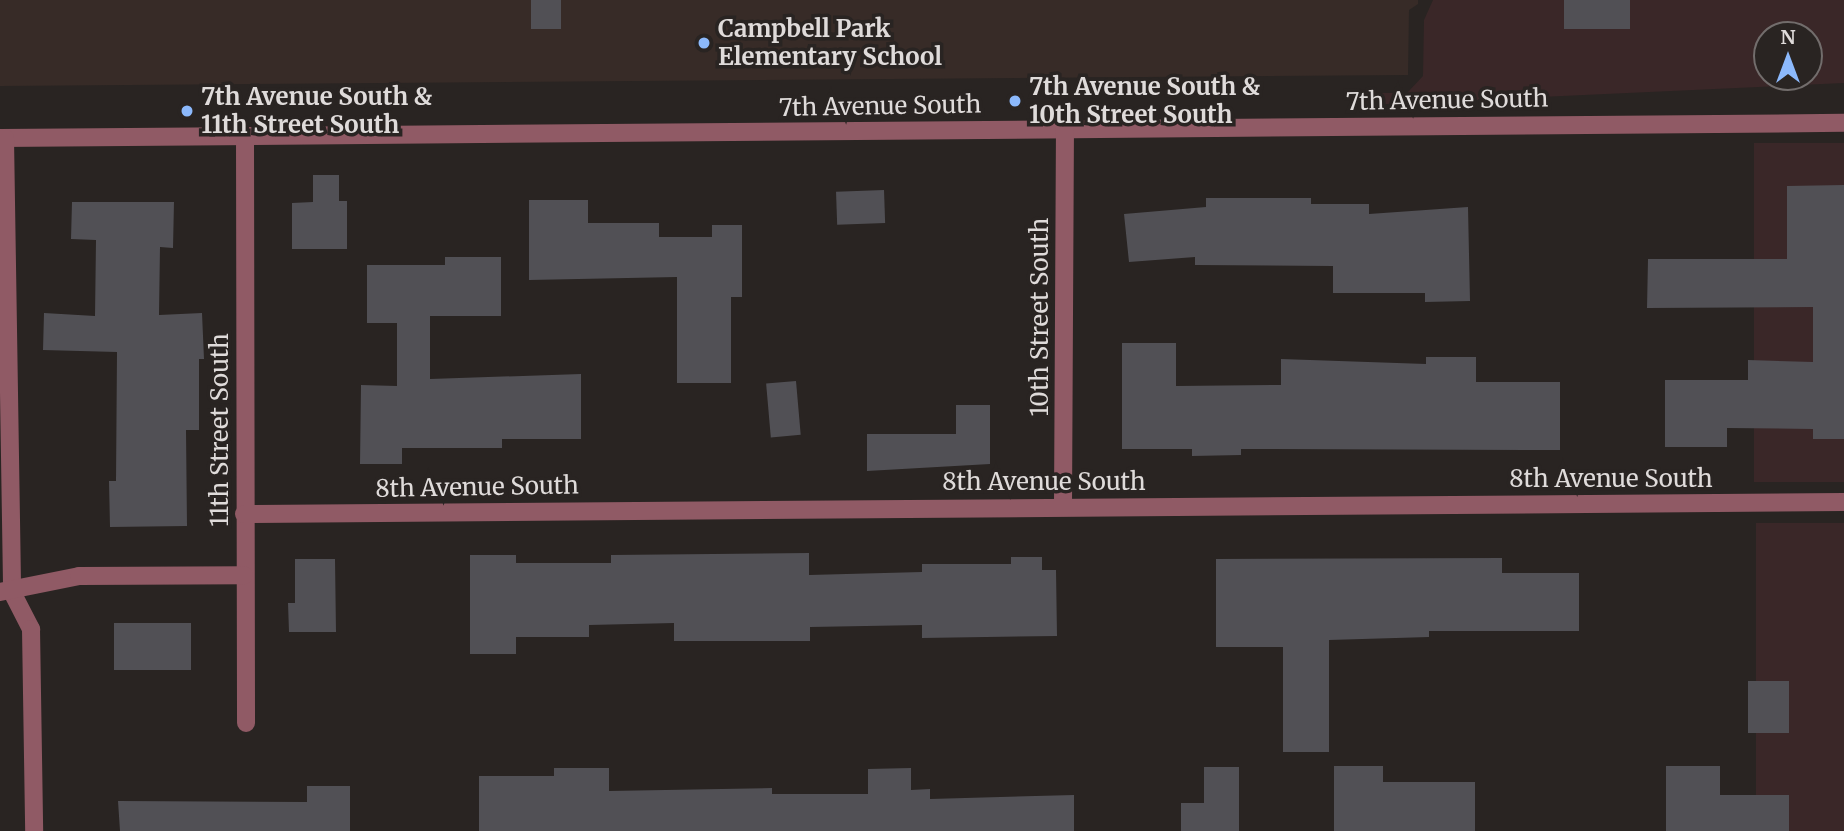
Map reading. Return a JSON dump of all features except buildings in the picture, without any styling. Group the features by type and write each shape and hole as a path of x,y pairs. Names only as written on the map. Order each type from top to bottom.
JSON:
{"street":[{"name":"7th Avenue South","path":"3,138 1844,123"},
{"name":"10th Street South","path":"1063,506 1065,128"},
{"path":"3,138 6,592 31,629 34,831"},
{"name":"11th Street South","path":"245,138 246,723"},
{"name":"8th Avenue South","path":"244,514 1844,502"},
{"path":"6,592 79,576 244,575"}],"shaded area":[{"name":"Campbell Park Elementary School","path":"0,0 1418,0 1418,4 1409,10 1408,75 0,86"},
{"path":"1433,0 1844,0 1844,83 1823,84 1823,21 1753,21 1753,87 1366,105 1366,93 1407,93 1423,76 1424,20"},
{"path":"1754,143 1844,143 1844,482 1754,482"},
{"path":"1756,523 1844,523 1844,831 1756,831"}],"place":[{"name":"Campbell Park Elementary School","path":"704,43"},
{"name":"7th Avenue South & 10th Street South","path":"1015,101"},
{"name":"7th Avenue South & 11th Street South","path":"187,111"}]}
